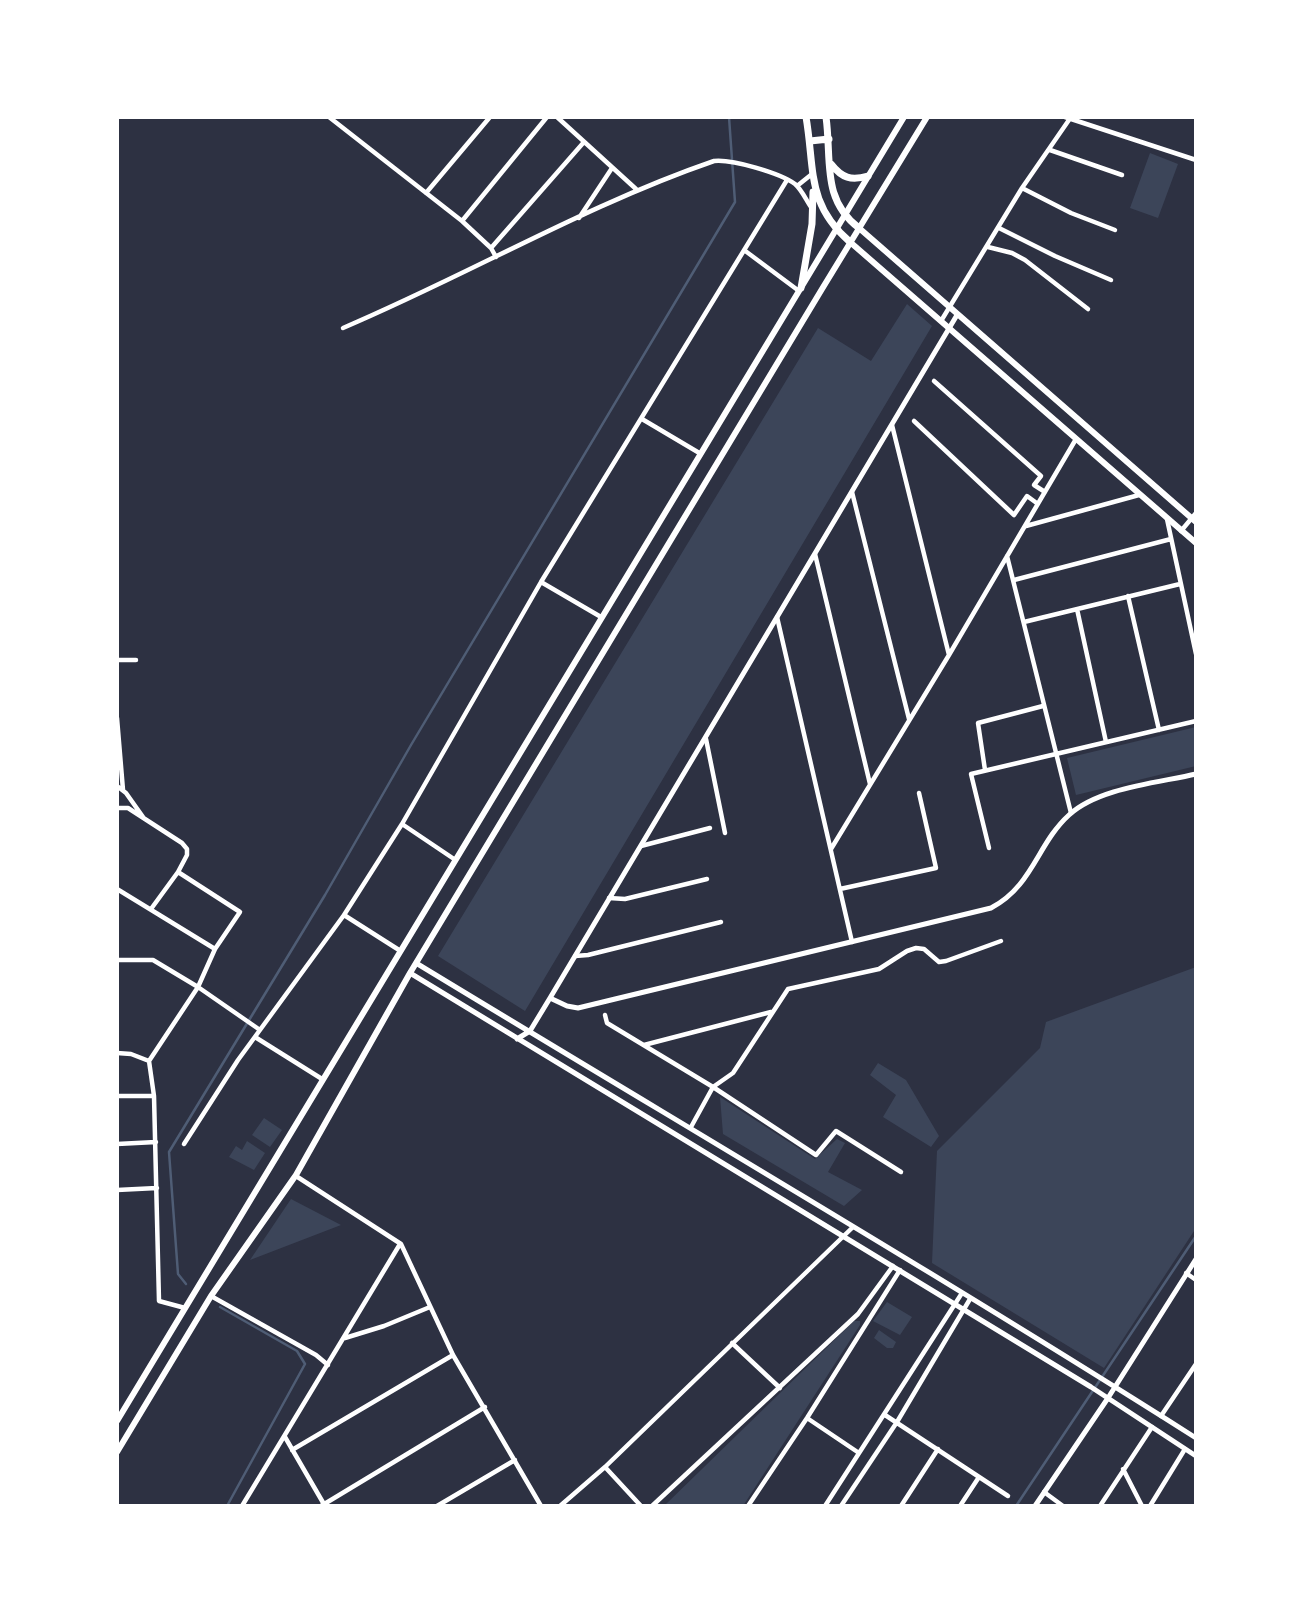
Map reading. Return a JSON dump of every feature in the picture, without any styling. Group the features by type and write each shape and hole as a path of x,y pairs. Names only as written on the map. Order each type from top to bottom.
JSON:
{"highway":[{"path":"800,289 813,211 813,174 806,117"},
{"path":"826,117 832,191 844,217 859,228"},
{"path":"810,141 829,139"},
{"path":"831,164 839,174 847,178 855,180 868,176"},
{"path":"813,174 821,209 836,230 850,242"}],"main road":[{"path":"117,1421 904,117"},
{"path":"117,1452 211,1296 296,1175 410,973 927,117"},
{"path":"859,228 949,309 1194,518"},
{"path":"850,242 1196,543"},
{"path":"1013,384 1022,371"}],"street":[{"path":"426,193 490,117"},
{"path":"462,221 547,117"},
{"path":"557,117 636,189"},
{"path":"333,118 462,221 491,248 496,257"},
{"path":"941,322 1069,118 1196,160"},
{"path":"491,248 584,142"},
{"path":"1050,150 1122,175"},
{"path":"343,328 393,307 636,189 704,164 726,160 786,180 797,186 813,211"},
{"path":"579,218 612,168"},
{"path":"797,186 813,174"},
{"path":"184,1144 255,1037 344,915 402,824 541,582 786,180"},
{"path":"1023,188 1072,213 1115,230"},
{"path":"999,228 1111,280"},
{"path":"988,247 1025,260 1088,309"},
{"path":"744,250 800,289"},
{"path":"517,1038 530,1031 957,315"},
{"path":"914,421 1014,515 1041,476 934,381"},
{"path":"642,419 701,454"},
{"path":"892,425 949,655"},
{"path":"831,849 1076,439"},
{"path":"1034,485 1045,492"},
{"path":"852,492 909,720"},
{"path":"1025,526 1139,495"},
{"path":"1027,496 1038,504"},
{"path":"1181,531 1194,518"},
{"path":"1167,519 1196,654"},
{"path":"1014,580 1171,539"},
{"path":"815,554 870,785"},
{"path":"1007,556 1071,813"},
{"path":"541,582 601,617"},
{"path":"1024,622 1180,584"},
{"path":"1128,596 1159,730"},
{"path":"1077,609 1105,742"},
{"path":"777,617 852,942"},
{"path":"117,660 136,660"},
{"path":"985,770 978,723 1044,706"},
{"path":"117,718 120,788 146,820"},
{"path":"989,848 971,774 1196,721"},
{"path":"706,739 726,833"},
{"path":"550,998 578,1008 995,906 1013,894 1023,883 1054,831 1071,813 1104,795 1196,774"},
{"path":"840,889 936,868 919,793"},
{"path":"117,808 128,808 187,849 187,855 178,872 151,909"},
{"path":"402,824 454,859"},
{"path":"641,846 710,828"},
{"path":"178,872 240,912 215,949 198,987 149,1061 156,1142 159,1301 185,1308"},
{"path":"609,898 625,899 707,879"},
{"path":"117,889 215,949"},
{"path":"344,915 399,950"},
{"path":"575,956 721,922"},
{"path":"691,1127 713,1087 733,1073 788,989 879,969 916,948 924,949 939,962 1001,942"},
{"path":"117,960 153,960 260,1030"},
{"path":"416,963 1086,1367 1196,1438"},
{"path":"410,973 1101,1393 1196,1456"},
{"path":"447,996 452,985"},
{"path":"643,1045 773,1011"},
{"path":"605,1015 607,1023 713,1087 816,1155 836,1131 901,1172"},
{"path":"255,1037 322,1079"},
{"path":"117,1053 131,1054 149,1061"},
{"path":"117,1096 154,1096"},
{"path":"117,1144 156,1142"},
{"path":"296,1175 401,1244 453,1355 541,1506"},
{"path":"117,1190 157,1188"},
{"path":"560,1506 605,1467 853,1227"},
{"path":"242,1506 401,1244"},
{"path":"1035,1506 1108,1398 1196,1259"},
{"path":"652,1506 858,1314 893,1266"},
{"path":"748,1506 900,1270"},
{"path":"1186,1273 1196,1280"},
{"path":"825,1506 962,1293"},
{"path":"211,1296 316,1355 328,1365"},
{"path":"841,1506 897,1422 970,1299"},
{"path":"344,1339 429,1307"},
{"path":"858,1314 867,1321"},
{"path":"732,1343 780,1388"},
{"path":"292,1450 453,1355"},
{"path":"1161,1416 1196,1364"},
{"path":"1078,1379 1086,1367"},
{"path":"285,1437 324,1505 485,1407"},
{"path":"885,1415 1008,1496"},
{"path":"807,1418 859,1453"},
{"path":"1100,1506 1152,1427"},
{"path":"901,1506 938,1449"},
{"path":"1150,1506 1185,1449"},
{"path":"438,1506 515,1460"},
{"path":"605,1467 641,1506"},
{"path":"1123,1469 1142,1506"},
{"path":"960,1506 979,1477"},
{"path":"1044,1492 1063,1506"}],"shaded area":[{"path":"1150,153 1178,164 1158,218 1130,208"},
{"path":"907,304 932,326 525,1011 438,956 818,328 871,361"},
{"path":"1196,727 1196,766 1076,795 1067,758"},
{"path":"1196,967 1196,1228 1104,1368 932,1263 937,1151 1040,1048 1046,1022"},
{"path":"878,1063 906,1080 939,1136 931,1147 883,1117 896,1095 870,1075"},
{"path":"720,1097 815,1159 837,1139 845,1143 828,1172 862,1190 844,1206 723,1134"},
{"path":"264,1118 282,1130 270,1147 252,1135"},
{"path":"247,1141 265,1153 254,1170 229,1157 236,1146 242,1150"},
{"path":"291,1199 341,1225 250,1260"},
{"path":"887,1302 912,1317 900,1335 873,1321"},
{"path":"854,1321 860,1321 860,1325 743,1506 664,1506"},
{"path":"879,1330 896,1342 893,1348 887,1348 874,1338"}],"waterway":[{"path":"186,1284 178,1274 169,1152 325,895 411,745 735,202 729,117"},
{"path":"1016,1506 1196,1236"},
{"path":"220,1307 297,1351 305,1364 227,1506"}]}
